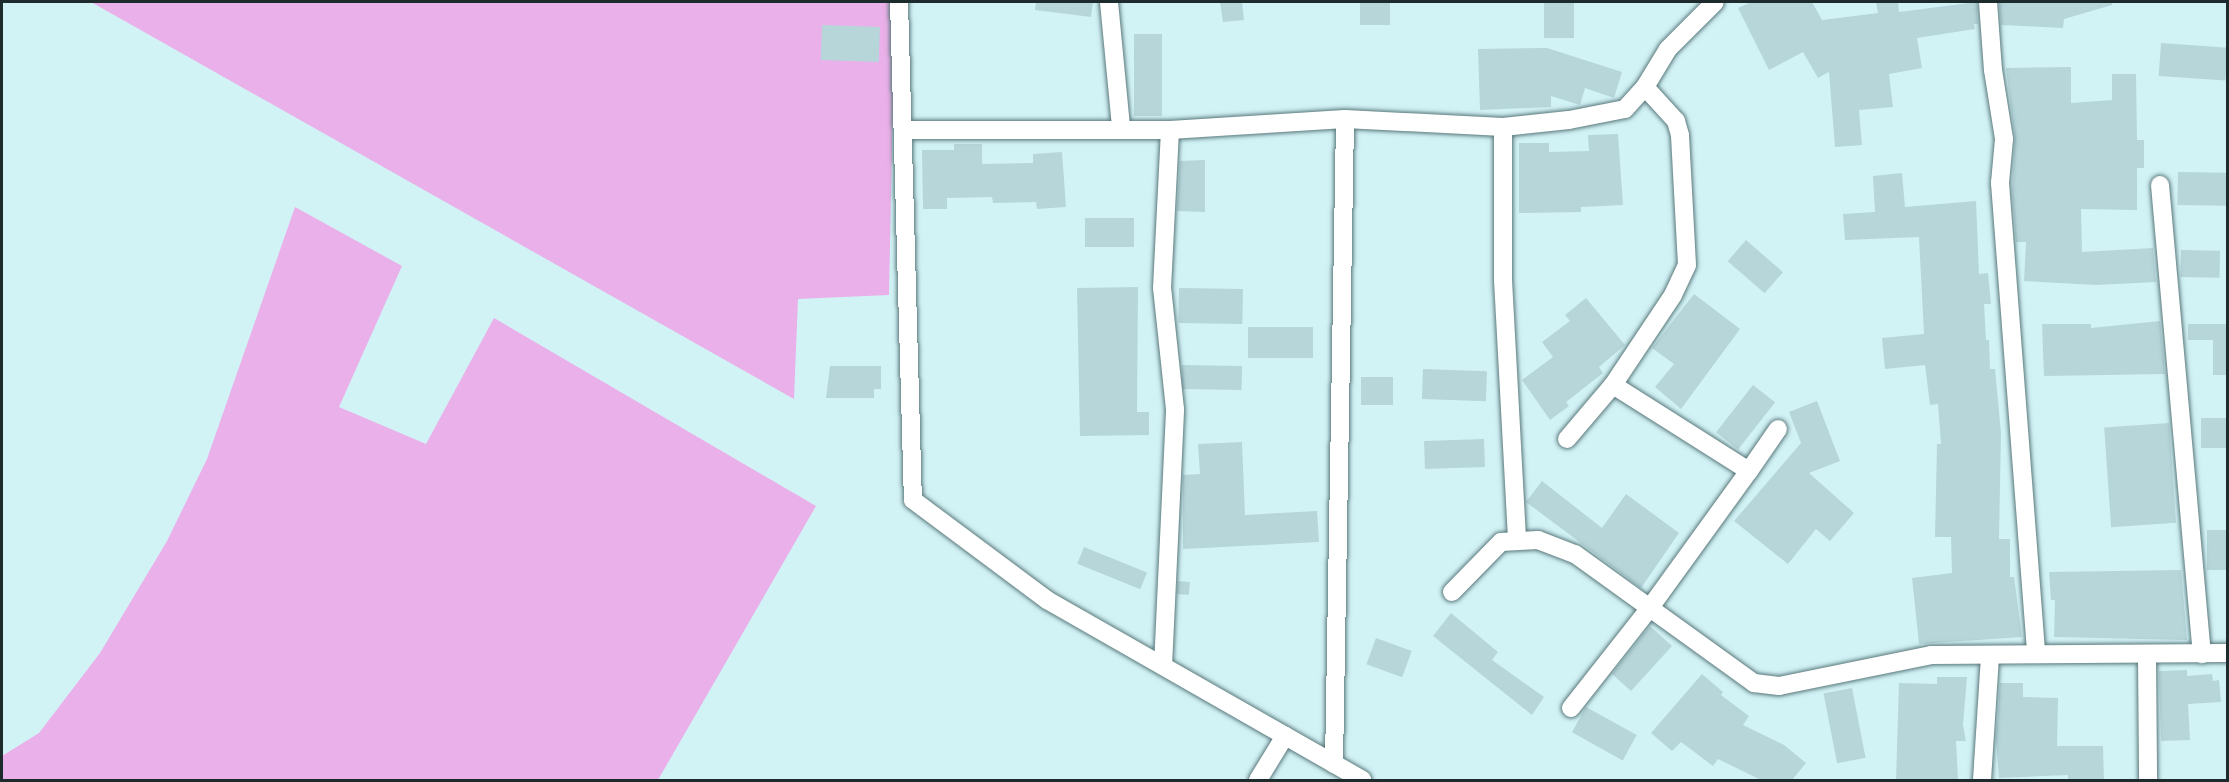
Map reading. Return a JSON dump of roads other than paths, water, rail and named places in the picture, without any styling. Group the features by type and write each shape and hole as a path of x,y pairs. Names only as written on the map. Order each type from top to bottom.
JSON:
{"street":[{"path":"899,2 905,130 913,500 1047,600 1362,780"},
{"path":"1109,2 1121,127"},
{"path":"905,130 1121,127 1170,130 1345,119 1503,127 1625,109 1645,87 1668,49 1715,2"},
{"path":"1988,2 1993,70 2004,139 2000,183 2036,654"},
{"path":"1567,439 1613,385 1673,295 1687,265 1680,135 1676,121 1645,87"},
{"path":"1334,764 1345,119"},
{"path":"1503,127 1503,280 1517,540"},
{"path":"1163,666 1175,409 1162,288 1170,130"},
{"path":"2160,185 2202,654"},
{"path":"1613,385 1749,471"},
{"path":"1571,708 1649,609 1778,429"},
{"path":"1452,592 1490,549 1501,542 1538,540 1575,554 1754,682 1779,686 1931,655 2146,656 2228,653"},
{"path":"1982,780 1990,655"},
{"path":"2146,656 2148,780"},
{"path":"1258,780 1285,736"}]}
